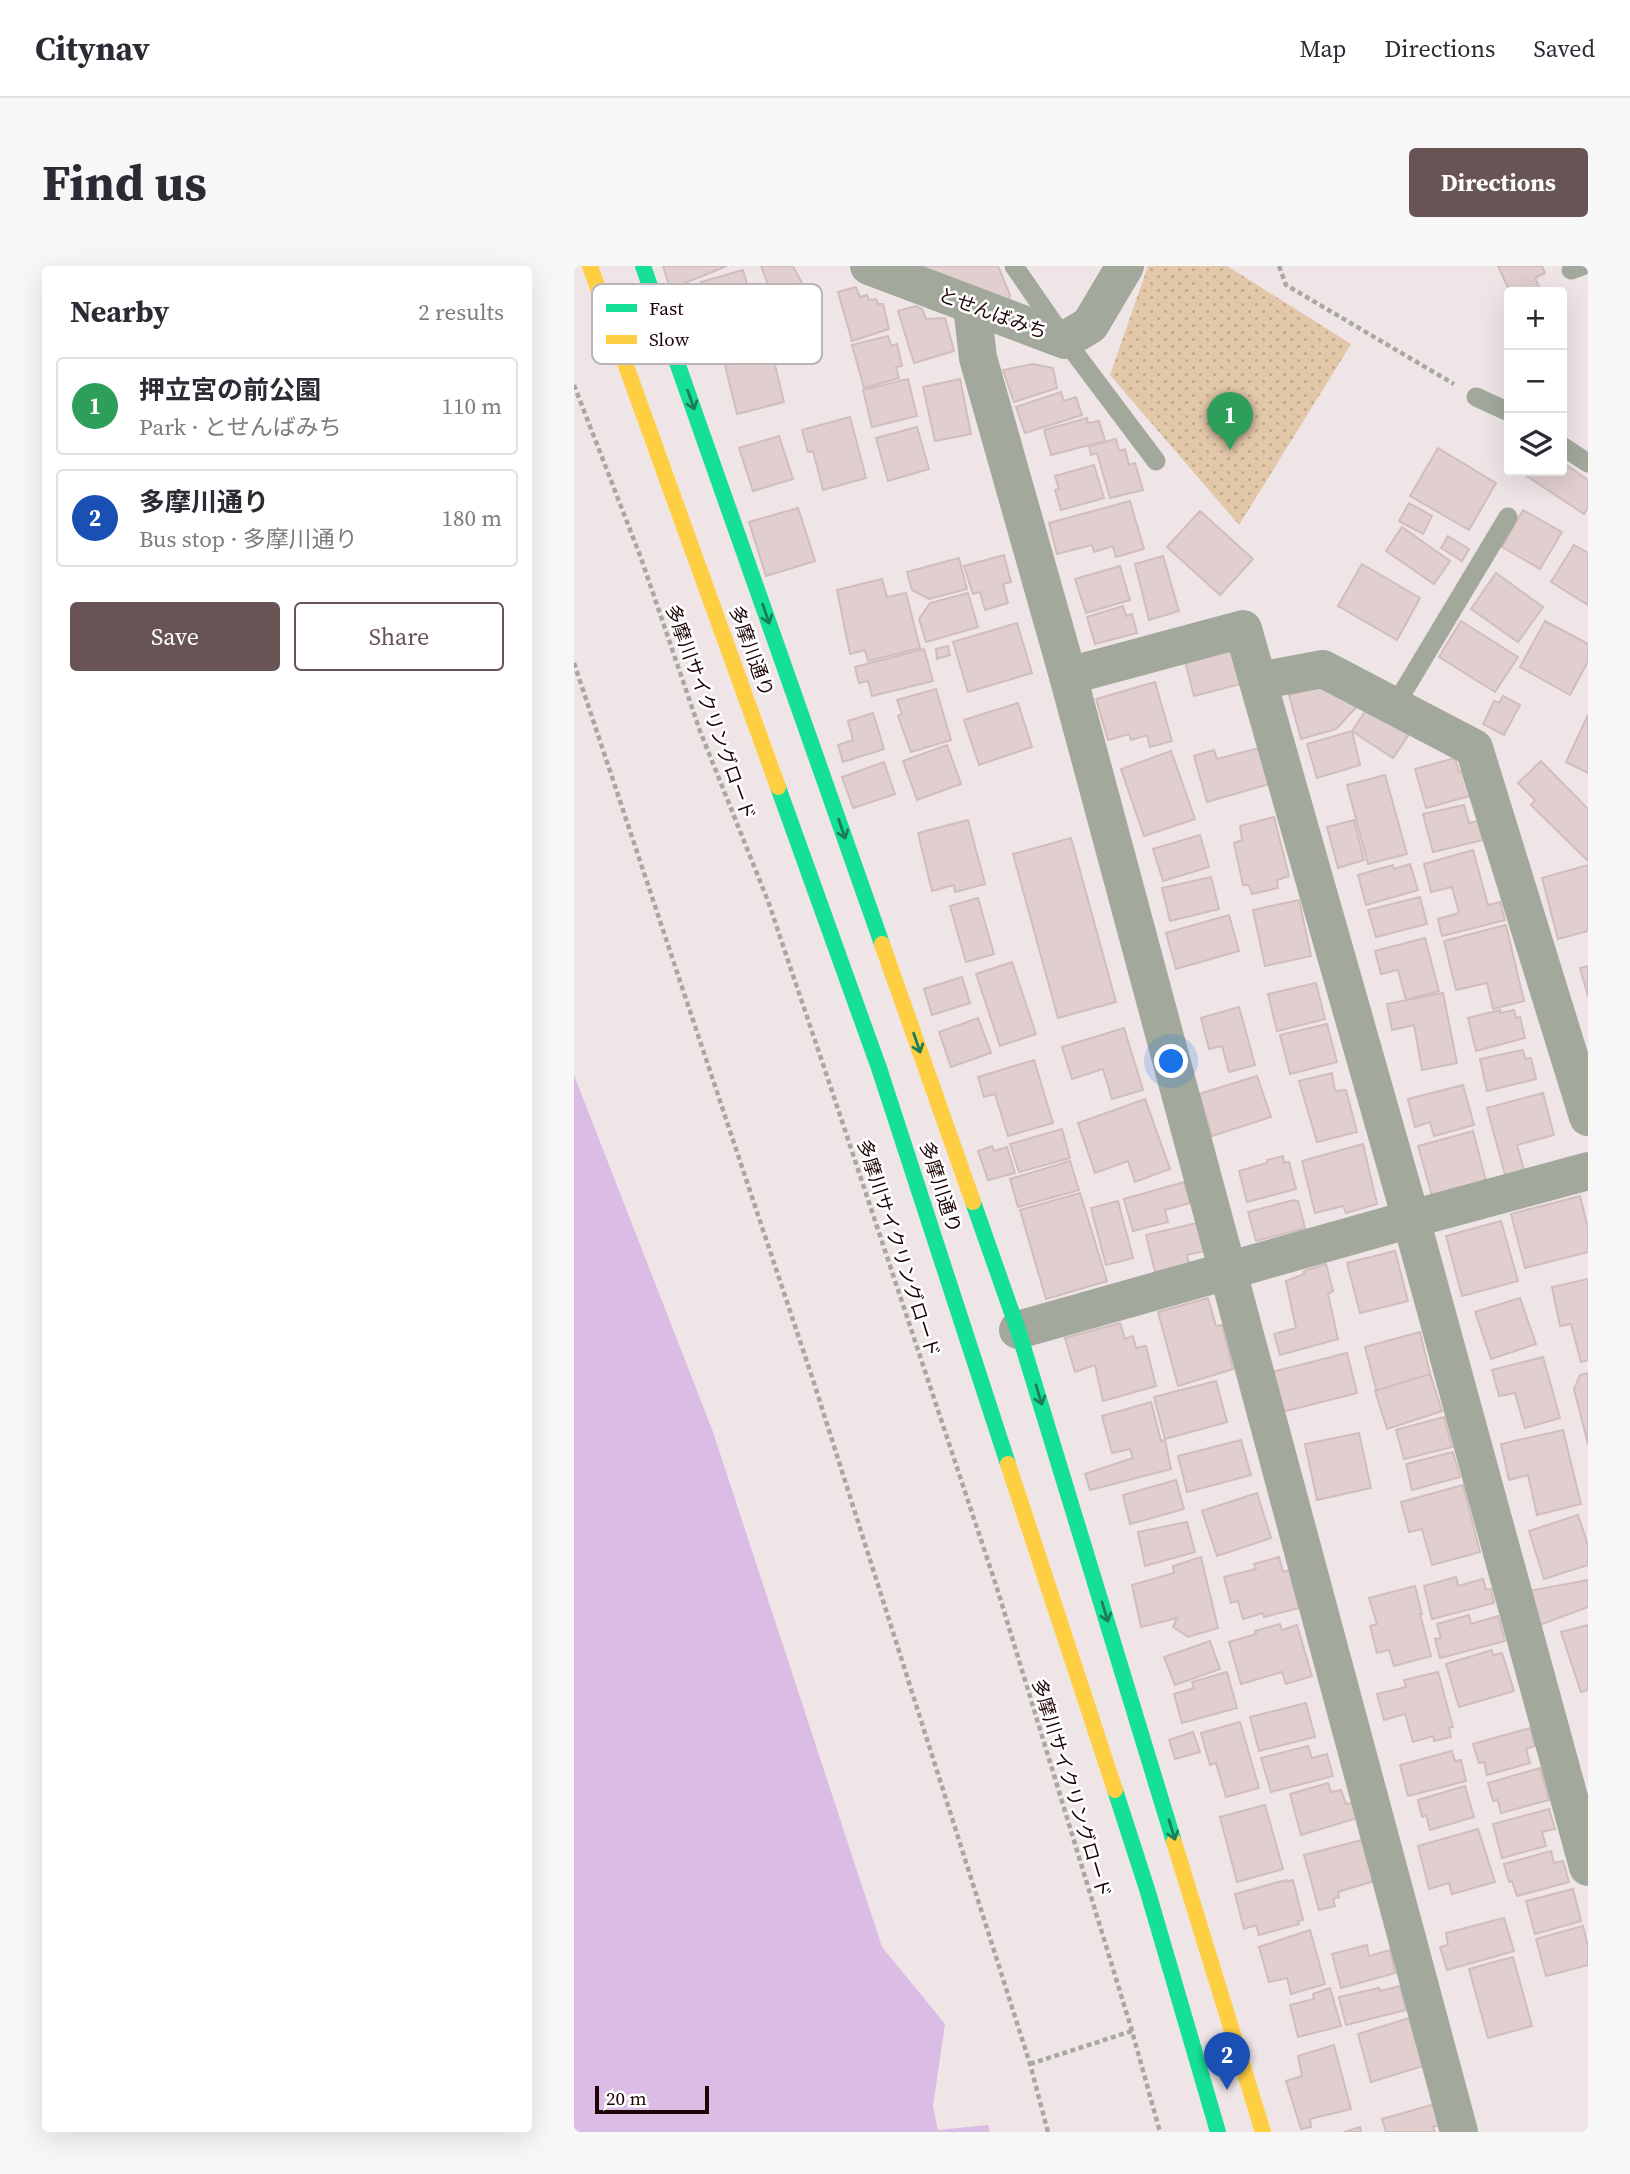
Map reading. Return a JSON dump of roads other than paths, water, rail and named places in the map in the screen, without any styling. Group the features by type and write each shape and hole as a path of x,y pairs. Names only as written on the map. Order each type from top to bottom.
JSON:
{"street":[{"name":"多摩川通り","path":"590,266 596,284"},
{"path":"643,266 649,284"},
{"name":"とせんばみち","path":"869,266 1065,340 1090,325 1125,266"},
{"path":"972,306 978,358 1068,676 1459,2132"},
{"name":"多摩川通り","path":"625,364 879,1068 1147,1889 1218,2132"},
{"path":"678,364 1018,1330 1263,2132"},
{"path":"1068,676 1243,629 1411,1219 1588,1867"},
{"path":"1258,681 1323,669 1474,748 1588,1117"},
{"path":"1018,1330 1588,1171"}],"lane":[{"path":"1014,266 1065,340 1156,461"},
{"path":"1475,397 1504,410"},
{"path":"1567,449 1588,463"},
{"path":"1394,707 1508,517"}],"place":[{"name":"押立宮の前公園","path":"1230,450"},
{"name":"多摩川通り","path":"1227,2090"}]}
